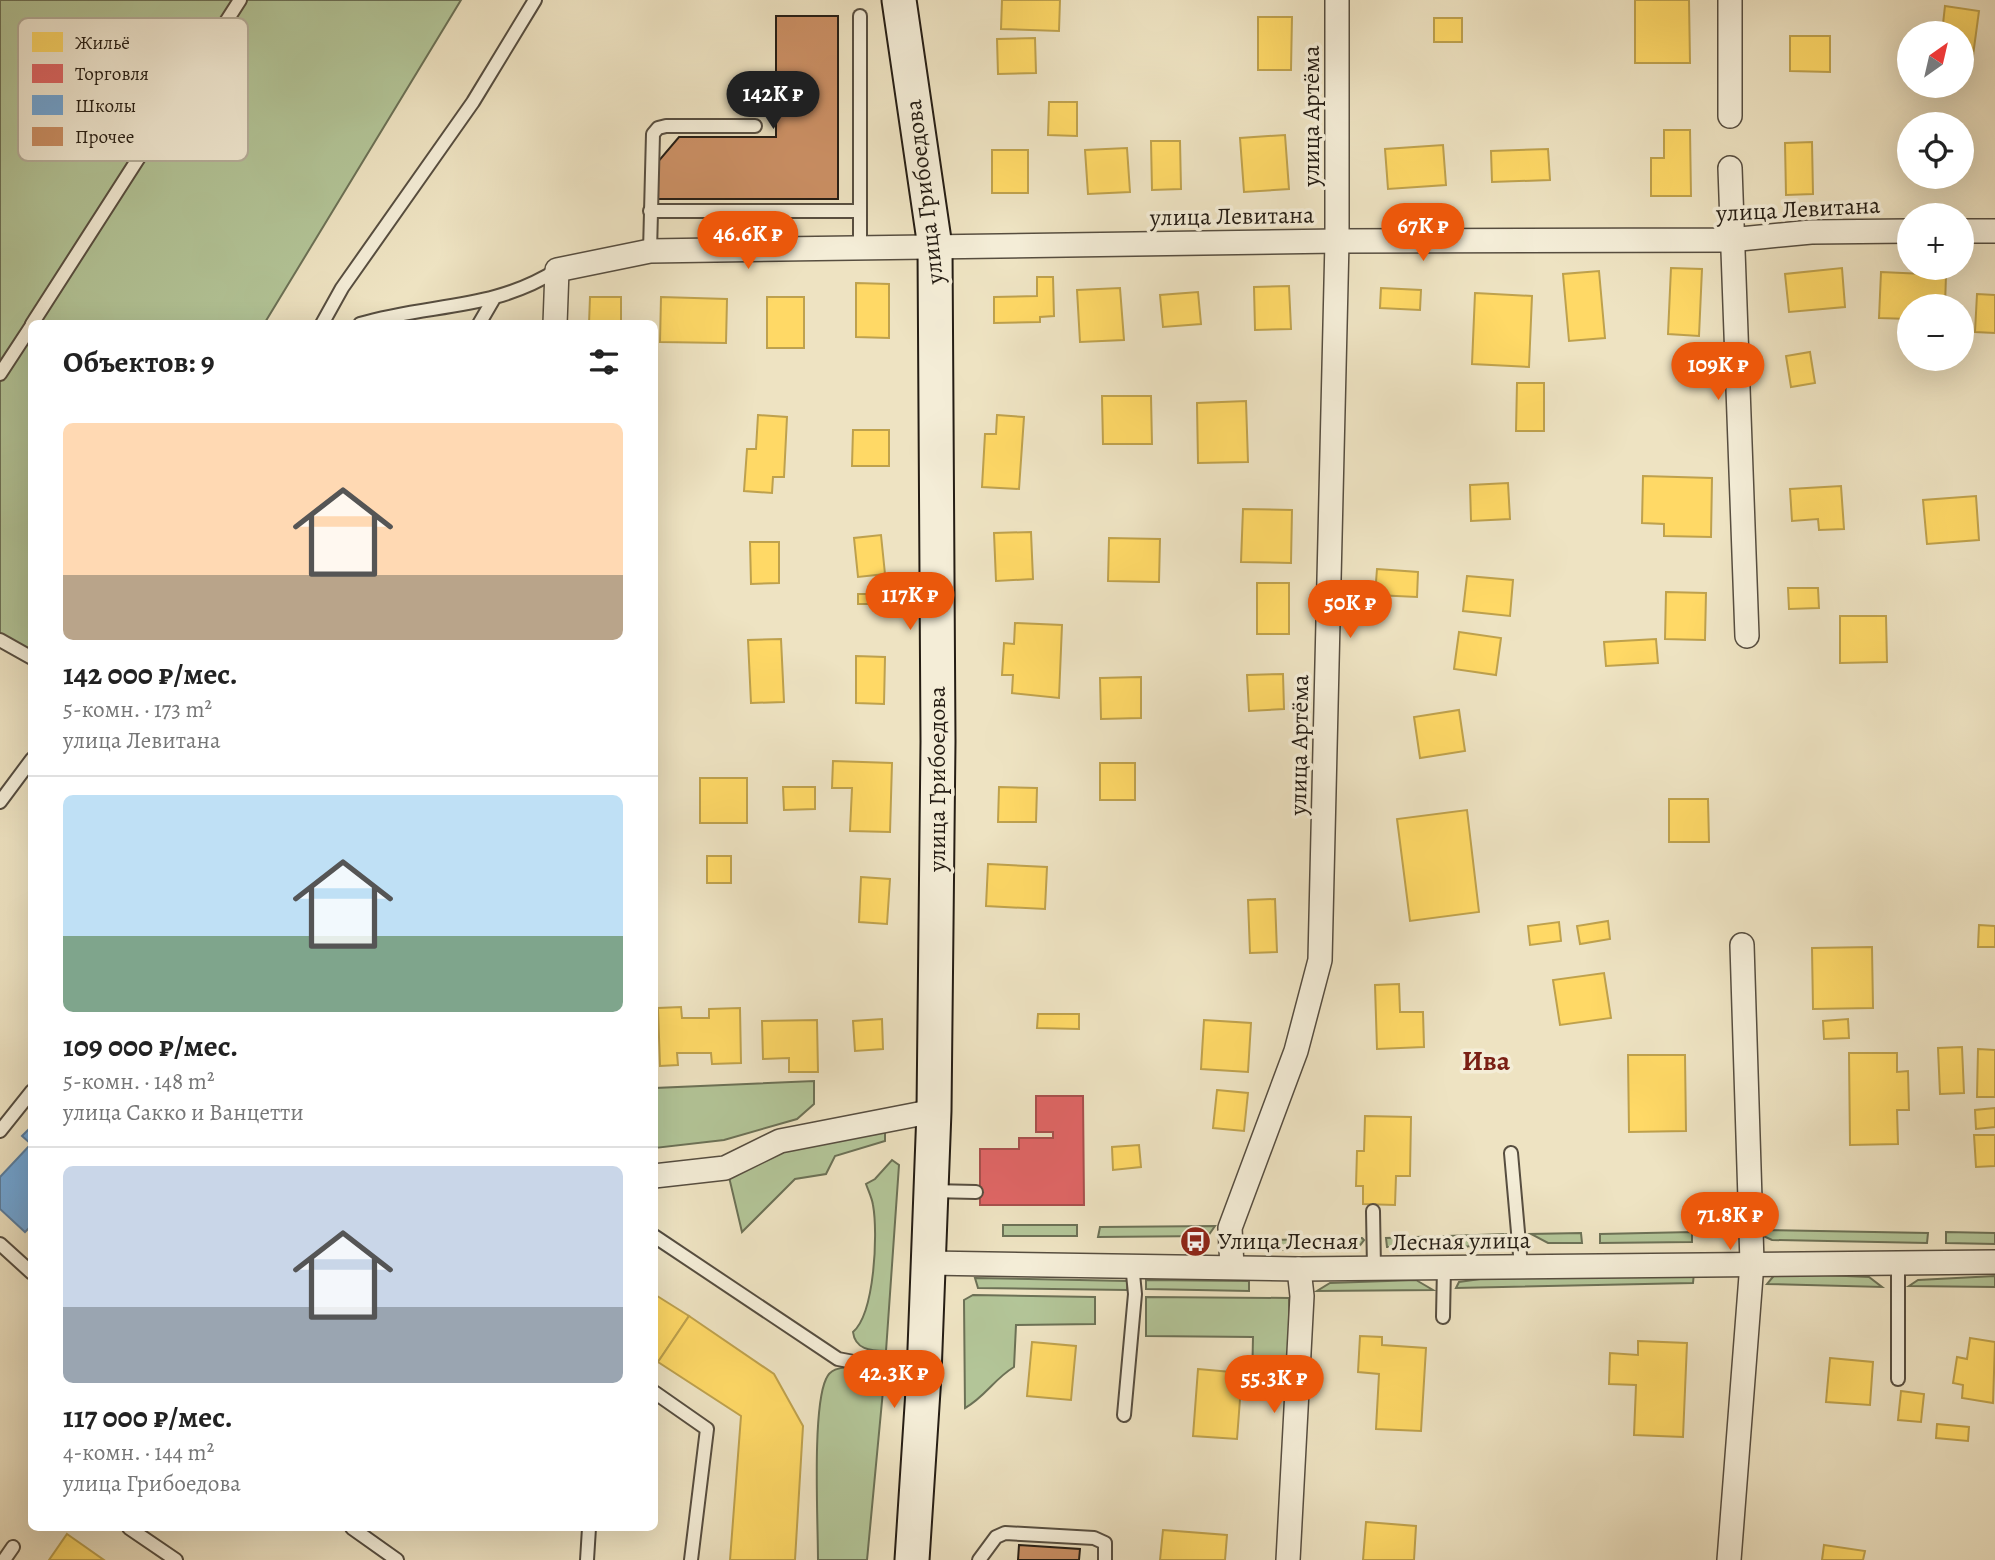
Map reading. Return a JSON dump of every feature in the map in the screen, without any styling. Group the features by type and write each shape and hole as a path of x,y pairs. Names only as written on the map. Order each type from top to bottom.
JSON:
{"street":[{"name":"улица Грибоедова","path":"899,0 935,247 938,741 934,1111 924,1375 912,1560"},
{"name":"улица Артёма","path":"1232,1266 1230,1228 1296,1051 1320,960 1337,241 1337,0"},
{"path":"1730,0 1730,116"},
{"path":"1730,167 1730,240 1737,295 1747,636"},
{"name":"улица Левитана","path":"557,271 650,251 1337,241 1730,240 1811,232 1897,231"},
{"path":"1974,231 1995,232"},
{"path":"555,320 557,271"},
{"path":"1729,1560 1752,1263 1742,945"},
{"path":"658,1176 725,1168 780,1141 934,1111"},
{"name":"Лесная улица","path":"929,1263 1132,1264 1299,1269 1995,1262"},
{"path":"1288,1560 1302,1296 1299,1269"}],"lane":[{"path":"228,18 240,0"},
{"path":"324,320 342,288 473,102 535,0"},
{"path":"860,16 860,248"},
{"path":"650,251 650,142 658,128 755,127"},
{"path":"35,320 137,161"},
{"path":"650,211 860,211"},
{"path":"372,320 391,314 492,300 530,288 557,271"},
{"path":"481,320 492,300"},
{"path":"0,374 28,331"},
{"path":"0,640 28,656"},
{"path":"0,802 28,764"},
{"path":"0,1131 28,1096"},
{"path":"1511,1153 1521,1266"},
{"path":"931,1191 976,1192"},
{"path":"1373,1211 1374,1268"},
{"path":"658,1239 838,1359 924,1375"},
{"path":"0,1244 28,1269"},
{"path":"1898,1262 1898,1379"},
{"path":"1124,1415 1135,1294 1132,1264"},
{"path":"1443,1317 1444,1267"},
{"path":"658,1395 707,1429 691,1560"},
{"path":"133,1531 176,1560"},
{"path":"356,1531 397,1560"},
{"path":"587,1560 589,1531"},
{"path":"979,1560 996,1537 1014,1532 1100,1540 1105,1543 1105,1560"},
{"path":"4,1560 13,1547"}],"green space":[{"path":"0,0 461,0 266,320 28,320 28,654 0,638"},
{"path":"814,1081 814,1104 797,1119 724,1140 658,1148 658,1088"},
{"path":"885,1127 885,1141 835,1156 826,1174 795,1179 742,1232 729,1177 753,1158"},
{"path":"892,1160 899,1165 886,1351 880,1351 860,1345 853,1332 866,1308 875,1252 874,1217 866,1184 875,1179"},
{"path":"1003,1225 1077,1225 1077,1236 1003,1236"},
{"path":"1215,1226 1208,1236 1098,1237 1100,1227"},
{"path":"1759,1230 1928,1233 1927,1243 1772,1240 1759,1234"},
{"path":"1692,1232 1692,1242 1600,1243 1600,1234"},
{"path":"1946,1232 1995,1233 1995,1244 1946,1243"},
{"path":"1581,1233 1582,1243 1548,1243 1531,1234"},
{"path":"1505,1234 1482,1244 1449,1248 1387,1247 1386,1238"},
{"path":"1270,1240 1364,1240 1358,1248 1269,1250"},
{"path":"1694,1273 1693,1283 1456,1288 1459,1282 1480,1279"},
{"path":"1776,1273 1869,1277 1882,1287 1767,1284"},
{"path":"1995,1276 1995,1287 1909,1286 1918,1280"},
{"path":"975,1278 1128,1281 1127,1290 978,1288"},
{"path":"1146,1280 1249,1281 1249,1291 1146,1289"},
{"path":"1416,1280 1433,1290 1317,1291 1330,1283"},
{"path":"973,1295 1095,1297 1095,1324 1016,1325 1014,1367 965,1408 964,1300"},
{"path":"1146,1297 1289,1298 1290,1377 1281,1373 1281,1392 1252,1385 1253,1337 1146,1336"},
{"path":"849,1367 877,1374 884,1380 867,1560 818,1560 817,1439 822,1394 826,1379 832,1371"}],"building: Жильё":[{"path":"1002,0 1060,0 1059,31 1001,29"},
{"path":"1635,0 1689,0 1690,63 1635,63"},
{"path":"1945,6 1979,11 1974,48 1974,21 1943,21"},
{"path":"1258,17 1292,17 1291,70 1258,70"},
{"path":"1434,18 1462,18 1462,42 1434,42"},
{"path":"1790,36 1830,36 1830,72 1790,71"},
{"path":"1035,38 1036,73 998,74 997,39"},
{"path":"1049,102 1077,102 1077,136 1048,135"},
{"path":"1664,130 1690,130 1691,196 1651,196 1651,158 1664,158"},
{"path":"1285,135 1289,189 1244,192 1240,138"},
{"path":"1151,141 1180,141 1181,189 1152,190"},
{"path":"1812,142 1813,194 1786,195 1785,143"},
{"path":"1443,145 1446,185 1388,189 1385,149"},
{"path":"1127,148 1130,192 1088,194 1085,150"},
{"path":"1548,149 1550,180 1492,182 1491,151"},
{"path":"992,150 1028,150 1028,193 992,193"},
{"path":"1671,268 1702,269 1699,336 1668,334"},
{"path":"1842,268 1845,307 1789,312 1785,274"},
{"path":"1599,271 1605,338 1569,341 1563,274"},
{"path":"1881,272 1897,273 1897,280 1946,280 1945,294 1897,294 1897,319 1879,318"},
{"path":"1037,277 1053,277 1054,316 1040,317 1040,322 994,323 994,297 1037,296"},
{"path":"856,283 889,284 889,338 856,337"},
{"path":"1289,286 1291,329 1255,330 1254,287"},
{"path":"1120,288 1124,340 1080,342 1077,290"},
{"path":"1381,288 1421,290 1420,310 1380,308"},
{"path":"1198,292 1201,324 1163,327 1160,295"},
{"path":"1475,293 1532,296 1529,367 1472,364"},
{"path":"1977,294 1995,295 1995,333 1975,332"},
{"path":"590,297 621,297 621,320 589,320"},
{"path":"661,297 727,299 726,343 660,342"},
{"path":"767,297 804,297 804,348 767,348"},
{"path":"1810,352 1815,383 1791,387 1786,356"},
{"path":"1517,383 1544,383 1544,431 1516,431"},
{"path":"1102,396 1151,396 1152,444 1103,444"},
{"path":"1246,401 1248,462 1198,463 1197,403"},
{"path":"758,415 787,417 784,477 773,477 772,493 744,491 747,449 756,449"},
{"path":"997,415 1024,417 1019,489 982,487 985,434 996,434"},
{"path":"853,430 889,430 889,466 852,466"},
{"path":"1643,476 1712,478 1711,537 1664,536 1664,524 1642,523"},
{"path":"1508,483 1510,519 1471,521 1470,485"},
{"path":"1841,486 1844,529 1819,530 1818,519 1792,521 1790,489"},
{"path":"1976,496 1979,540 1927,544 1923,500"},
{"path":"1243,509 1292,510 1291,563 1241,562"},
{"path":"1031,532 1033,579 996,581 994,533"},
{"path":"881,535 885,574 858,577 854,538"},
{"path":"1109,538 1160,539 1159,582 1108,581"},
{"path":"750,542 779,542 779,583 751,584"},
{"path":"1377,569 1418,572 1417,597 1375,595"},
{"path":"1467,576 1513,580 1510,616 1463,611"},
{"path":"1257,583 1289,583 1289,634 1257,634"},
{"path":"1788,588 1818,588 1819,608 1789,609"},
{"path":"1666,592 1706,593 1705,640 1665,639"},
{"path":"858,594 884,594 884,604 858,604"},
{"path":"1840,616 1886,616 1887,662 1840,663"},
{"path":"1015,623 1062,625 1059,698 1012,693 1013,675 1002,675 1004,643 1014,644"},
{"path":"1459,632 1501,638 1496,675 1454,669"},
{"path":"781,639 784,702 751,703 748,640"},
{"path":"1656,639 1658,663 1606,666 1604,642"},
{"path":"856,656 885,657 884,704 856,703"},
{"path":"1283,674 1284,709 1249,711 1247,675"},
{"path":"1141,677 1141,718 1101,719 1100,678"},
{"path":"1459,710 1465,751 1420,758 1414,717"},
{"path":"833,761 892,763 890,832 850,831 852,788 832,788"},
{"path":"1100,763 1135,763 1135,800 1100,800"},
{"path":"700,778 747,778 747,823 700,823"},
{"path":"783,787 815,787 815,809 784,810"},
{"path":"999,787 1037,788 1036,822 998,822"},
{"path":"1669,799 1708,799 1709,842 1669,842"},
{"path":"1467,810 1479,912 1410,921 1397,819"},
{"path":"707,856 731,856 731,883 707,883"},
{"path":"988,864 1047,867 1045,909 986,906"},
{"path":"861,877 890,879 887,924 859,922"},
{"path":"1275,899 1277,952 1250,953 1248,900"},
{"path":"1608,921 1610,939 1580,944 1577,926"},
{"path":"1559,922 1561,941 1530,945 1528,926"},
{"path":"1979,925 1995,926 1995,947 1978,947"},
{"path":"1872,947 1873,1008 1813,1009 1812,948"},
{"path":"1604,973 1611,1018 1560,1025 1553,980"},
{"path":"1399,984 1400,1012 1423,1012 1424,1047 1377,1049 1375,985"},
{"path":"681,1007 682,1018 709,1018 709,1009 740,1008 741,1063 712,1064 711,1053 677,1053 678,1065 660,1066 658,1008"},
{"path":"1038,1014 1079,1014 1079,1029 1037,1028"},
{"path":"882,1019 883,1049 855,1051 853,1021"},
{"path":"1848,1019 1849,1038 1824,1039 1823,1021"},
{"path":"817,1020 818,1072 789,1072 789,1058 763,1059 762,1021"},
{"path":"1204,1020 1251,1023 1248,1072 1201,1069"},
{"path":"1962,1047 1964,1093 1940,1094 1938,1048"},
{"path":"1978,1049 1995,1050 1995,1097 1977,1097"},
{"path":"1849,1053 1897,1053 1897,1072 1908,1071 1909,1110 1897,1110 1898,1144 1850,1145"},
{"path":"1628,1055 1685,1055 1686,1131 1629,1132"},
{"path":"1217,1090 1248,1093 1244,1131 1213,1128"},
{"path":"1995,1108 1995,1127 1976,1129 1975,1110"},
{"path":"1365,1116 1411,1117 1410,1176 1396,1176 1395,1205 1363,1204 1363,1186 1356,1186 1357,1151 1364,1151"},
{"path":"1974,1135 1995,1135 1995,1166 1976,1167"},
{"path":"1139,1145 1141,1167 1113,1170 1112,1147"},
{"path":"658,1297 689,1316 658,1362"},
{"path":"689,1316 774,1374 803,1426 795,1560 730,1560 741,1416 658,1362"},
{"path":"1360,1336 1382,1337 1382,1345 1426,1348 1421,1431 1376,1429 1379,1374 1358,1372"},
{"path":"1970,1338 1995,1342 1993,1403 1962,1398 1963,1385 1953,1383 1957,1357 1967,1359"},
{"path":"1638,1341 1687,1343 1683,1437 1634,1435 1636,1385 1609,1384 1610,1353 1638,1355"},
{"path":"1032,1342 1076,1346 1071,1400 1027,1396"},
{"path":"1830,1358 1873,1362 1870,1405 1826,1402"},
{"path":"1198,1369 1242,1373 1237,1439 1193,1436"},
{"path":"1901,1391 1924,1394 1921,1422 1898,1420"},
{"path":"1937,1424 1969,1427 1968,1441 1936,1438"},
{"path":"1366,1522 1416,1526 1414,1560 1363,1560"},
{"path":"1163,1530 1227,1535 1225,1560 1160,1560"},
{"path":"67,1534 104,1560 49,1560"},
{"path":"1824,1545 1865,1551 1863,1560 1822,1560"}],"building: Торговля":[{"path":"1036,1096 1083,1096 1084,1205 980,1205 980,1149 1019,1149 1019,1138 1053,1138 1053,1132 1036,1132"}],"building: Школы":[{"path":"28,1130 28,1141 22,1136"},
{"path":"28,1147 28,1229 25,1232 0,1209 0,1177"}],"building: Прочее":[{"path":"776,16 838,16 838,199 656,199 656,164 679,137 776,137"},
{"path":"1019,1545 1080,1549 1079,1560 1018,1560"}],"place":[{"name":"Улица Лесная","path":"1195,1241"}],"district":[{"name":"Ива","path":"1486,1061"}]}
